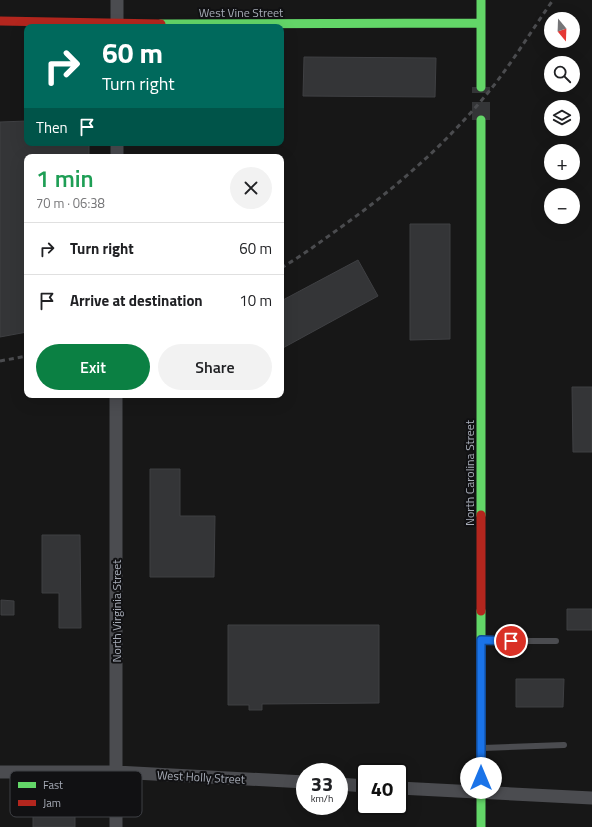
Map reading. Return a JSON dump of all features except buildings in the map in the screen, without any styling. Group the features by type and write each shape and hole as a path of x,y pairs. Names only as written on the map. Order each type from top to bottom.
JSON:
{"street":[{"path":"117,0 117,24"},
{"path":"481,0 481,87"},
{"name":"West Vine Street","path":"0,21 88,24"},
{"name":"West Vine Street","path":"284,24 481,23"},
{"name":"North Carolina Street","path":"481,120 481,827"},
{"name":"North Virginia Street","path":"116,398 116,771"},
{"name":"West Holly Street","path":"142,773 296,782"},
{"path":"408,788 592,798"}],"lane":[{"path":"481,640 556,641"},
{"path":"481,748 564,745"}],"tunnel":[{"path":"481,87 481,120"}],"railway":[{"path":"284,266 363,211 399,183 433,152 491,89 553,0"},
{"path":"0,361 24,357"}],"traffic: fast":[{"path":"481,0 481,87"},
{"path":"161,24 481,23"},
{"path":"481,120 481,515"},
{"path":"481,611 481,827"}],"traffic: jam":[{"path":"0,21 161,24"},
{"path":"481,515 481,611"}],"route":[{"path":"481,778 481,640 511,641"}]}
